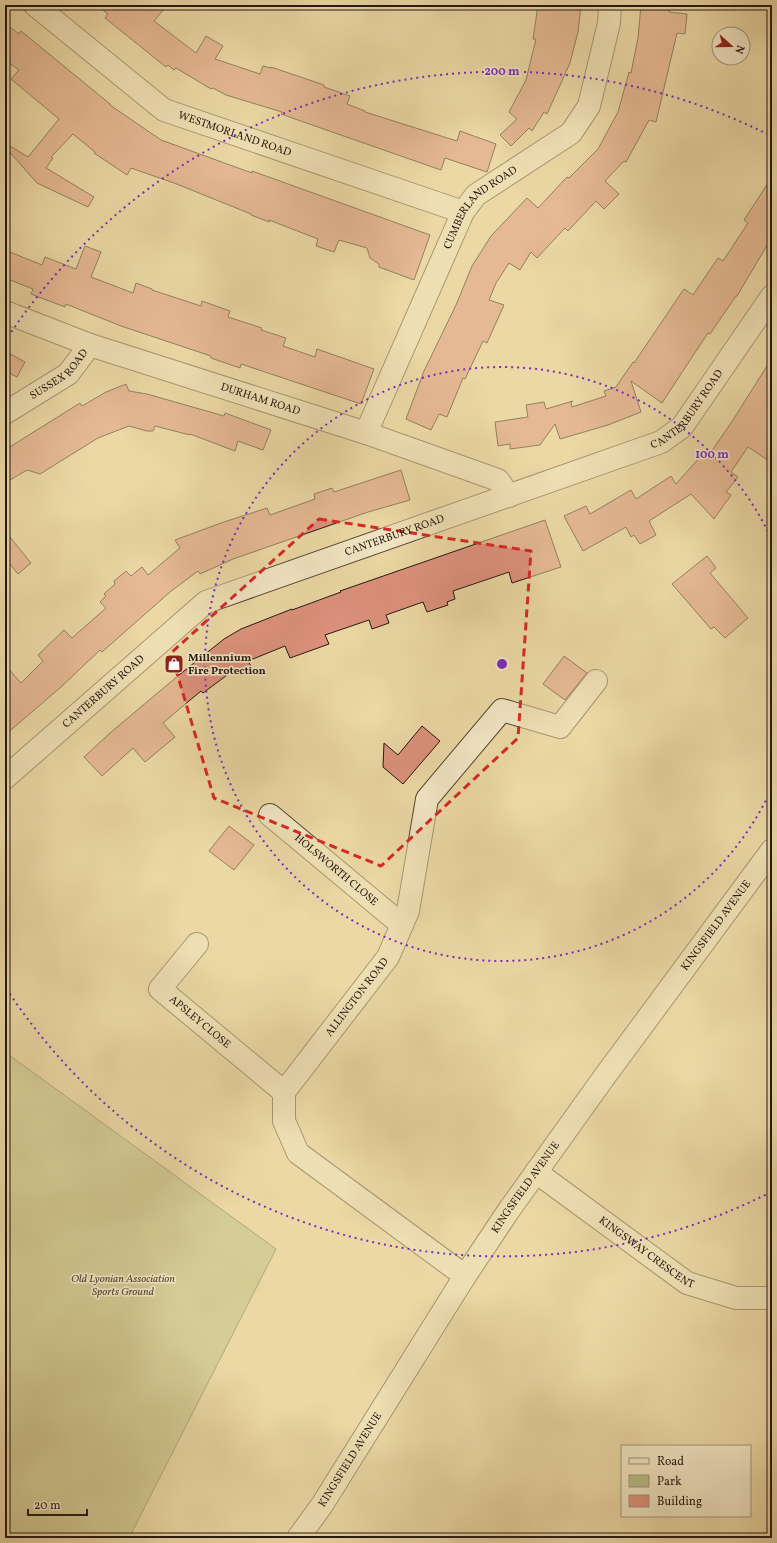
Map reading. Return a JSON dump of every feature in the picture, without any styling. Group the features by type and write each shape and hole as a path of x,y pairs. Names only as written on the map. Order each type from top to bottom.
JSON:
{"street":[{"name":"CUMBERLAND ROAD","path":"366,433 463,212 476,194 571,133 589,106 609,23 610,5"},
{"name":"WESTMORLAND ROAD","path":"43,7 164,110 463,212"},
{"name":"CANTERBURY ROAD","path":"5,778 206,602 661,442 682,428 772,296"},
{"name":"DURHAM ROAD","path":"5,312 90,345 366,433 498,480 509,496"},
{"name":"SUSSEX ROAD","path":"5,413 68,374 90,345"},
{"name":"ALLINGTON ROAD","path":"284,1092 388,957 408,911 427,799 502,710 560,727 596,681"},
{"name":"HOLSWORTH CLOSE","path":"270,815 402,925"},
{"name":"KINGSFIELD AVENUE","path":"298,1538 322,1505 508,1210 772,850"},
{"name":"APSLEY CLOSE","path":"197,944 160,990 284,1092"},
{"path":"284,1092 284,1121 298,1153 465,1276"},
{"name":"KINGSWAY CRESCENT","path":"536,1172 687,1282 736,1298 772,1298"}],"highlighted area":[{"path":"319,519 531,551 518,738 381,866 214,798 171,653"}],"green space":[{"name":"Old Lyonian Association Sports Ground","path":"5,1052 276,1249 129,1538 5,1538"}],"building":[{"path":"96,5 167,5 154,21 196,53 206,36 223,46 215,59 260,74 263,66 271,67 324,85 324,87 350,96 347,104 365,112 457,141 460,131 496,144 487,172 445,158 441,170 281,114 282,112 226,95 213,88 211,89 176,68 174,70 168,65 166,67 105,18 108,14"},
{"path":"538,5 581,5 578,32 570,63 547,114 544,112 532,131 529,128 511,146 500,135 517,119 509,112 526,80 536,39 533,39"},
{"path":"641,5 670,5 669,12 687,14 685,34 677,33 656,122 649,120 626,162 624,161 605,181 619,194 604,209 596,201 568,231 565,228 537,258 531,252 520,270 509,263 496,283 489,300 504,305 487,343 483,341 465,379 463,378 447,417 439,414 431,430 406,419 424,371 456,305 472,266 491,236 527,198 538,208 567,177 569,178 598,149 618,112 629,72 631,73 638,38"},
{"path":"5,23 19,34 21,31 110,105 161,140 430,235 414,280 379,267 379,264 370,258 367,248 339,240 334,252 316,246 318,239 269,220 269,222 251,215 174,183 131,168 127,175 94,153 95,152 73,134 51,157 53,158 46,168 94,197 88,207 37,183 7,149 10,146 28,157 59,119 11,79 19,70 5,60"},
{"path":"772,177 772,237 737,296 710,334 708,333 662,403 631,381 641,412 608,425 560,439 555,424 540,445 510,449 510,444 498,446 495,422 528,417 526,405 544,402 546,409 573,401 571,403 572,407 606,396 604,391 616,387 684,289 693,295 718,258 723,261 748,223 744,220"},
{"path":"85,246 101,252 91,277 133,293 136,283 152,290 201,306 202,301 230,311 228,317 262,328 261,330 286,338 283,346 315,357 317,349 374,369 361,404 241,364 240,368 211,358 211,356 121,326 66,304 65,307 31,294 33,289 5,278 5,250 42,265 45,257 76,269"},
{"path":"5,351 25,362 17,377 5,371"},
{"path":"772,358 772,463 748,447 731,472 738,477 726,492 731,495 714,519 691,494 649,521 656,535 640,544 634,535 631,537 626,527 583,551 564,516 586,506 590,514 631,490 636,499 671,476 676,484 707,449 711,452"},
{"path":"126,384 129,391 147,394 224,416 225,413 271,430 263,450 238,441 235,451 190,434 155,426 153,431 147,431 129,426 98,438 40,474 27,470 5,483 5,450 80,403 82,406 106,392"},
{"path":"401,470 410,500 368,512 233,559 200,574 198,571 170,592 102,652 100,650 61,687 5,735 5,665 21,683 43,661 38,655 64,630 72,638 106,608 100,602 106,596 104,594 115,584 114,581 126,571 131,576 142,567 148,575 180,548 175,540 221,523 267,508 270,515 315,499 314,494 332,488 334,492"},
{"path":"545,520 561,567 512,583 509,572 453,591 455,599 447,602 448,605 427,612 423,602 386,615 389,623 372,629 369,620 325,635 329,644 290,658 285,646 248,661 251,666 236,674 234,670 203,693 201,691 163,723 175,737 145,762 133,748 102,776 84,757 179,675 224,639 241,629 341,592 340,591"},
{"path":"5,531 31,563 18,574 5,558"},
{"path":"707,556 716,568 710,573 748,618 725,638 714,627 711,629 672,584"},
{"path":"564,656 587,673 565,700 543,684"},
{"path":"422,726 440,741 403,784 383,767 384,743 398,755"},
{"path":"229,826 254,845 234,870 209,851"}],"place":[{"name":"Millennium Fire Protection","path":"174,664"}]}
